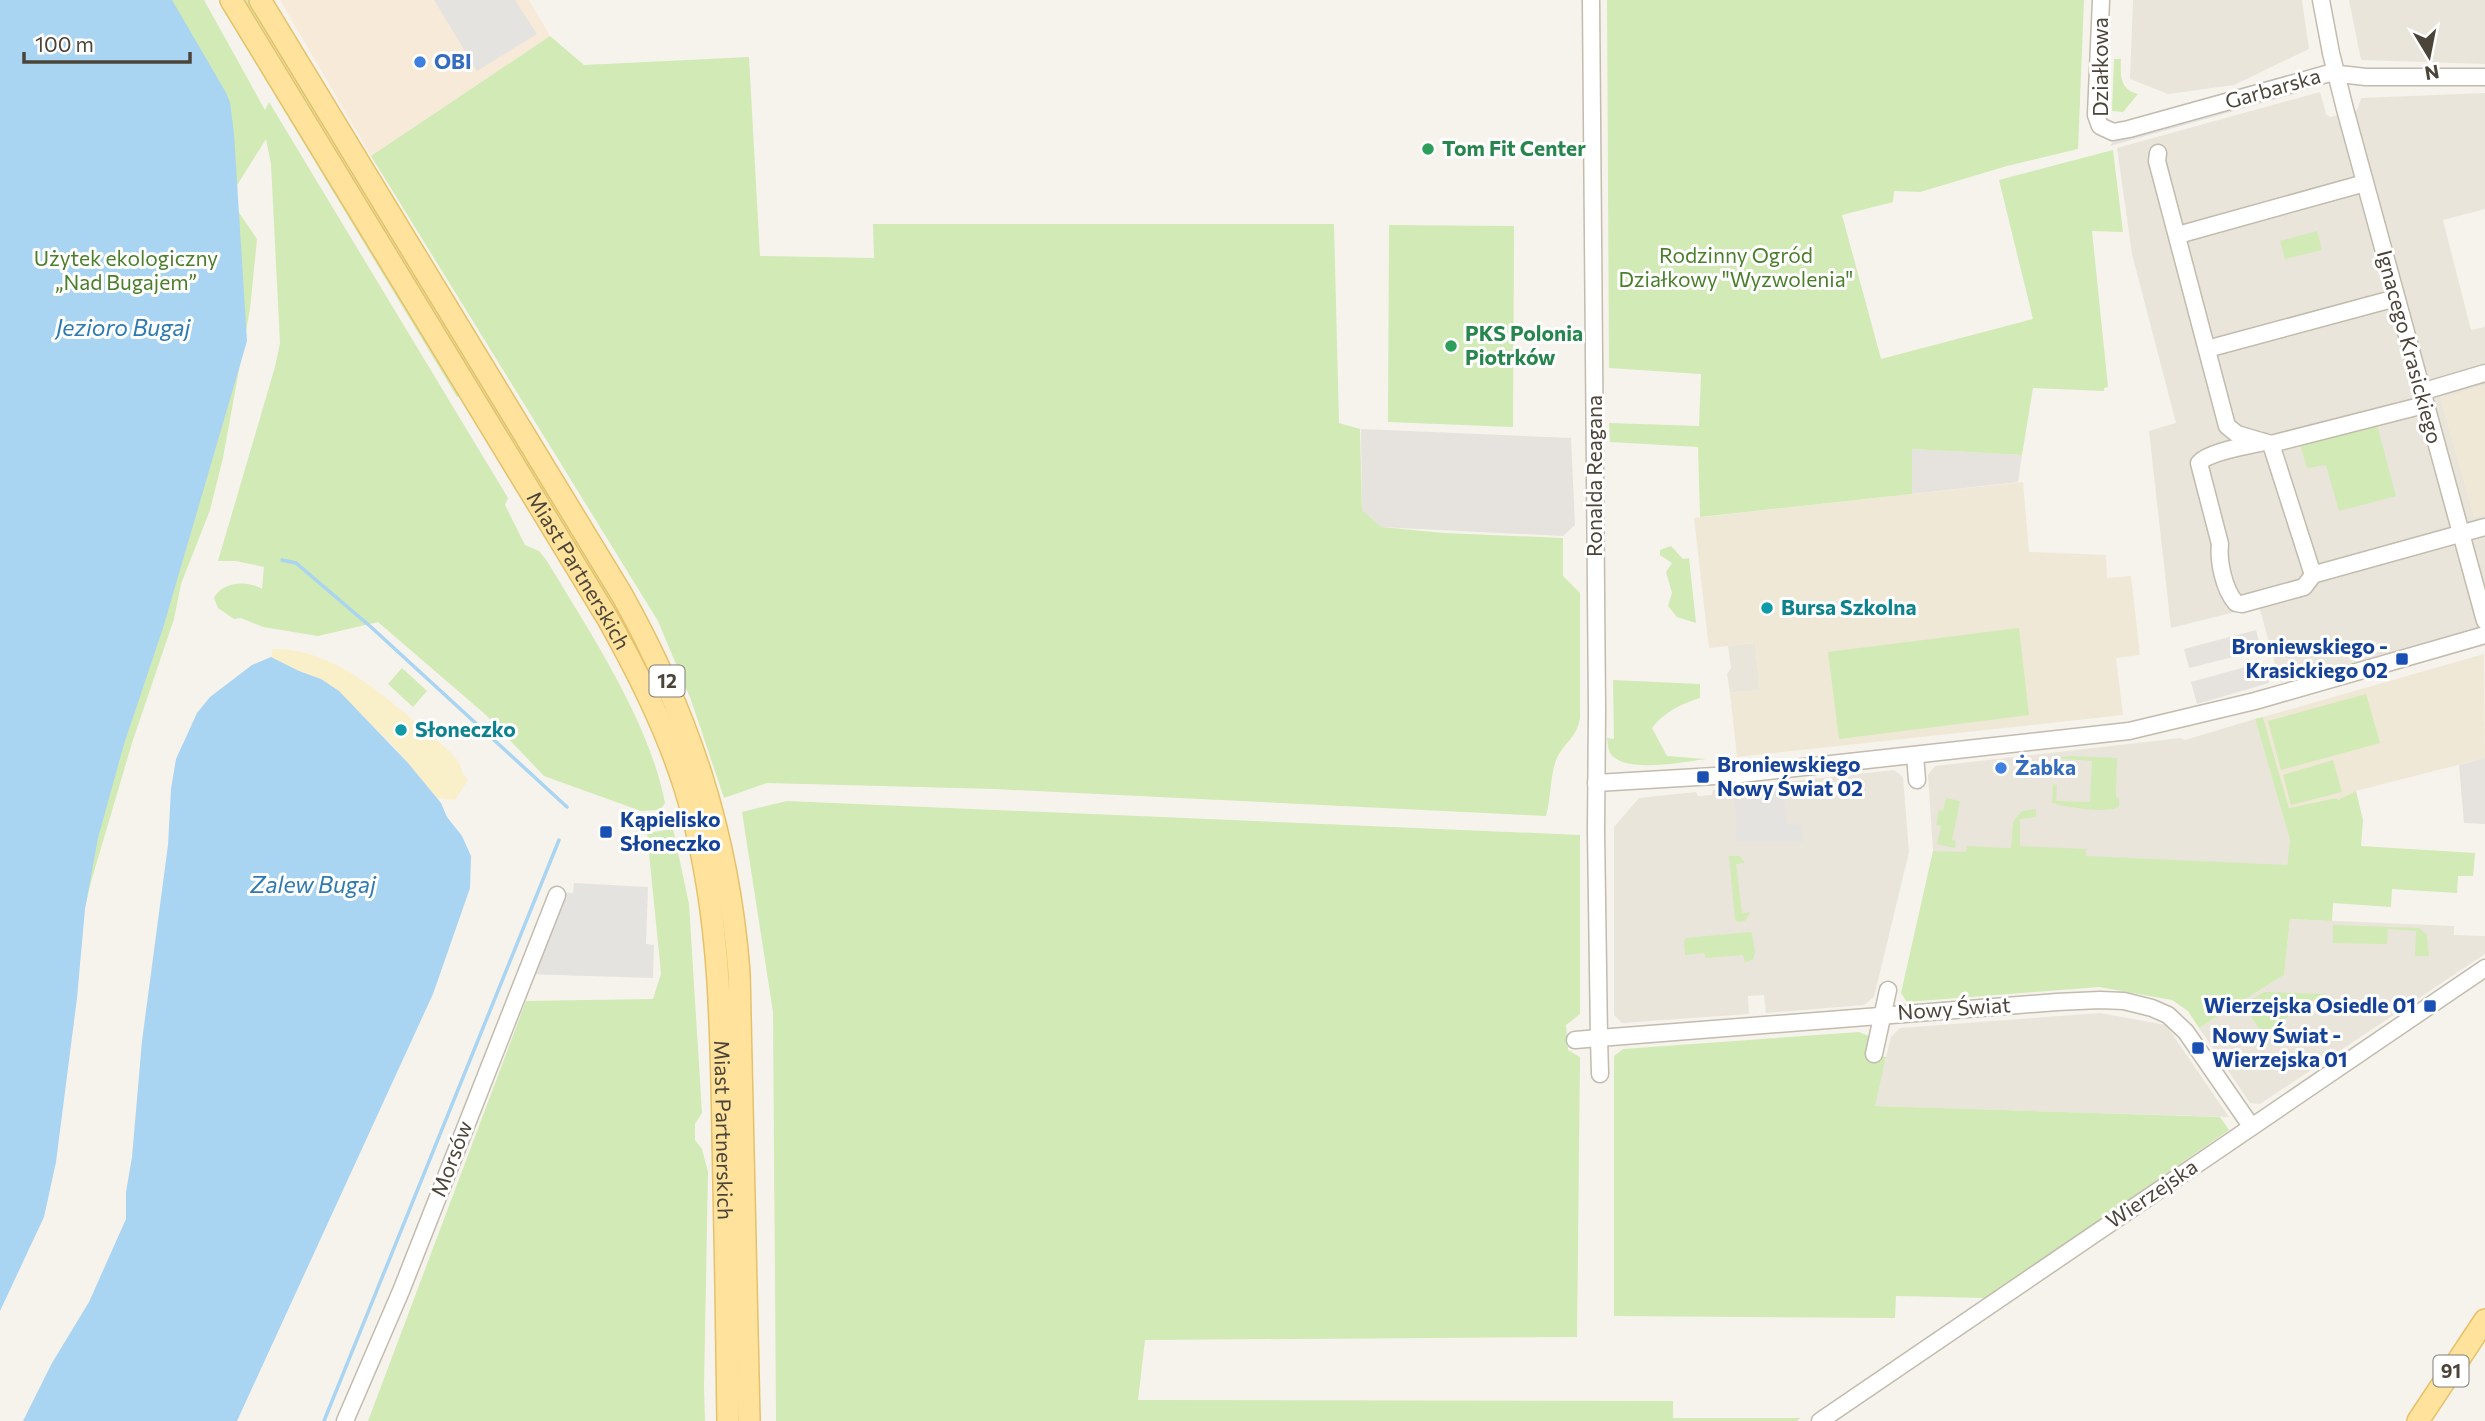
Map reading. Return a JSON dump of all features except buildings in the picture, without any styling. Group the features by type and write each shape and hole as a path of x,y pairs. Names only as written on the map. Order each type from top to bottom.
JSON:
{"main road":[{"name":"Miast Partnerskich","path":"230,0 608,619 643,685 677,763 703,857 719,973 728,1421"},
{"name":"Miast Partnerskich","path":"260,0 622,595 665,677 696,758 716,821 726,866 733,905 739,972 749,1421"},
{"name":"91","path":"2418,1421 2485,1320"}],"street":[{"name":"Ronalda Reagana","path":"1591,0 1597,783"},
{"name":"Działkowa","path":"2101,0 2096,115 2100,125 2106,130"},
{"name":"Ignacego Krasickiego","path":"2321,0 2336,73 2365,183 2485,621"},
{"name":"Garbarska","path":"2106,130 2113,132 2129,129 2316,75 2336,73 2366,76 2485,77"},
{"path":"2158,153 2157,161 2229,429 2231,450"},
{"path":"2178,235 2365,183"},
{"path":"2207,349 2396,298"},
{"path":"2485,373 2423,398 2200,460 2201,475 2220,544 2218,552 2230,593 2236,603 2242,604 2304,587 2313,575 2485,527"},
{"path":"2229,429 2268,443"},
{"path":"2268,443 2313,575"},
{"path":"1579,557 1596,557"},
{"path":"1600,1074 1597,783 1732,775 2145,728 2255,701 2485,635"},
{"path":"1914,755 1917,780"},
{"name":"Morsów","path":"345,1421 406,1278 556,895"},
{"name":"Wierzejska","path":"1820,1421 2485,968"},
{"path":"1874,1054 1888,989"},
{"name":"Nowy Świat","path":"1575,1040 1881,1014 2085,1000 2124,1002 2152,1008 2181,1025 2251,1126"}],"shaded area":[{"path":"280,0 529,0 550,36 371,156"},
{"path":"434,0 515,0 537,34 477,71"},
{"path":"2133,0 2302,0 2309,49 2234,85 2168,94 2130,79"},
{"path":"2349,0 2485,0 2485,64 2361,60"},
{"path":"2302,86 2298,93 2110,146 2115,139"},
{"path":"2320,92 2326,114 2330,117 2354,112 2361,98 2485,93 2485,209 2443,220 2471,330 2485,327 2485,627 2280,682 2259,606 2171,628 2149,431 2176,423 2132,254 2117,148"},
{"path":"2485,385 2485,515 2474,518 2440,398"},
{"path":"1361,429 1571,438 1575,525 1563,536 1380,527 1362,510"},
{"path":"1911,449 2022,455 2018,482 1912,494"},
{"path":"2023,482 2029,552 2106,555 2107,578 2131,576 2140,655 2116,658 2123,715 1737,757 1730,693 1760,690 1755,643 1709,648 1694,518"},
{"path":"2256,630 2261,650 2189,668 2184,649"},
{"path":"1755,643 1760,690 1730,693 1727,674 1731,668 1728,646"},
{"path":"2484,654 2485,758 2356,791 2338,800 2336,798 2289,808 2263,717"},
{"path":"2263,662 2269,683 2197,704 2191,682"},
{"path":"2255,719 2290,840 2287,866 1933,851 1928,775 1935,766 2181,738 2185,740"},
{"path":"2485,758 2485,824 2464,823 2459,765"},
{"path":"1894,770 1903,777 1909,852 1874,997 1864,1005 1766,1013 1764,995 1748,996 1749,1014 1622,1023 1614,1015 1614,827 1639,798 1696,792 1698,796 1712,795 1713,790"},
{"path":"1783,784 1787,824 1801,825 1803,842 1737,842 1734,790"},
{"path":"574,883 648,887 646,944 654,945 653,978 526,974 557,892 573,893"},
{"path":"2290,919 2454,926 2454,935 2485,936 2485,954 2260,1104 2250,1103 2199,1028 2284,975"},
{"path":"2100,1013 2166,1025 2229,1117 1874,1106 1891,1037 1900,1028"}],"green space":[{"name":"Użytek ekologiczny „Nad Bugajem”","path":"0,0 204,0 265,110 269,102 508,498 505,505 525,545 539,551 547,561 599,647 646,740 665,803 660,810 641,811 544,776 486,715 378,622 318,636 263,627 241,618 234,619 218,608 214,598 229,585 243,583 262,589 264,567 236,561 218,561 280,343 271,164 266,139 229,198 257,239 250,309 223,458 210,510 181,584 174,619 132,743 91,882 71,965"},
{"path":"239,0 251,0 653,666 683,759"},
{"name":"Rodzinny Ogród Działkowy \"Wyzwolenia\"","path":"1607,0 2084,0 2078,149 2007,166 1920,192 1894,191 1893,202 1842,215 1881,359 2033,319 1999,180 2113,150 2123,232 2092,231 2108,387 2104,388 2104,391 2033,388 2022,455 1912,449 1912,494 1700,517 1698,447 1610,442 1609,423 1699,426 1701,374 1609,368"},
{"path":"222,8 235,22 461,395 457,397"},
{"path":"550,36 584,65 749,57 760,256 874,258 873,224 1334,224 1339,423 1360,429 1362,510 1381,527 1444,533 1563,538 1563,576 1580,593 1580,717 1577,730 1556,760 1546,816 995,789 767,783 724,798 691,700 658,621 371,156"},
{"path":"2114,59 2121,59 2124,85 2138,94 2123,112 2112,111"},
{"name":"PKS Polonia Piotrków","path":"1389,225 1514,226 1513,427 1388,422"},
{"path":"2317,231 2322,250 2285,259 2280,241"},
{"path":"2377,425 2396,496 2339,511 2326,465 2307,468 2300,444"},
{"path":"1671,546 1683,559 1689,558 1696,623 1677,617 1668,606 1672,593 1666,572 1672,563 1660,555 1660,550"},
{"path":"2019,628 2029,715 1839,739 1828,652"},
{"path":"402,668 427,691 413,707 388,684"},
{"path":"1613,680 1700,684 1700,698 1673,709 1652,728 1667,756 1706,759 1646,765 1623,762 1613,756 1607,738 1614,739"},
{"path":"2366,694 2380,743 2281,770 2268,721"},
{"path":"2263,717 2289,808 2336,798 2338,800 2356,791 2363,820 2361,846 2475,853 2473,876 2458,876 2457,893 2392,889 2391,907 2333,903 2332,921 2290,919 2284,975 2199,1028 2188,1011 2172,1000 2099,987 1907,1002 1901,993 1933,851 1966,852 1967,846 2011,848 2013,822 2022,811 2036,809 2036,817 2020,819 2020,846 2086,849 2086,856 2287,865 2290,840 2255,719"},
{"path":"2052,758 2117,758 2116,797 2119,798 2119,807 2096,810 2052,803 2053,784 2057,785 2056,801 2090,802 2092,761"},
{"path":"2333,760 2342,792 2291,805 2283,775"},
{"path":"1946,798 1960,801 1952,840 1956,841 1955,848 1937,844 1941,826 1936,825 1939,810 1943,811"},
{"path":"787,801 1580,835 1580,1014 1566,1025 1568,1050 1580,1057 1577,1337 1145,1340 1138,1400 1673,1401 1673,1418 1800,1418 1797,1421 776,1421 773,1012 742,812"},
{"path":"673,829 689,904 702,1113 695,1124 695,1140 702,1149 708,1172 705,1421 368,1421 526,1001 653,999 661,974 647,833"},
{"path":"1729,856 1740,856 1745,863 1736,864 1742,913 1750,912 1745,921 1735,920"},
{"path":"2333,925 2419,928 2427,935 2429,956 2415,956 2416,931 2388,929 2387,944 2333,943"},
{"path":"1750,932 1755,953 1753,959 1745,963 1743,955 1706,958 1704,953 1685,955 1686,938"},
{"path":"2264,992 2326,994 2314,999 2263,1034 2247,1011 2239,1013 2236,1009"},
{"path":"1859,1032 1871,1037 1866,1053 1886,1057 1875,1106 2220,1117 2229,1130 1987,1298 1896,1296 1895,1318 1614,1316 1614,1056 1623,1049"}],"sand":[{"name":"Słoneczko","path":"273,649 295,651 335,664 390,701 457,760 468,780 455,800 437,798 390,742 321,679 271,657"}],"water":[{"name":"Jezioro Bugaj","path":"0,0 172,0 230,102 247,341 98,838 85,909 77,998 56,1162 44,1217 0,1311"},
{"name":"Zalew Bugaj","path":"271,657 321,679 339,691 408,763 441,803 447,817 462,836 471,856 470,888 433,994 237,1421 23,1421 52,1363 89,1302 126,1219 126,1192 132,1157 142,1041 168,845 171,789 176,759 197,713 210,697 252,665"}],"waterway":[{"path":"282,560 296,563 371,627 567,807"},
{"path":"324,1421 559,840"}],"place":[{"name":"OBI","path":"420,62"},
{"name":"Tom Fit Center","path":"1428,149"},
{"name":"PKS Polonia Piotrków","path":"1451,346"},
{"name":"Bursa Szkolna","path":"1767,608"},
{"name":"Broniewskiego - Krasickiego 02","path":"2402,659"},
{"name":"Słoneczko","path":"401,730"},
{"name":"Żabka","path":"2001,768"},
{"name":"Broniewskiego Nowy Świat 02","path":"1703,777"},
{"name":"Kąpielisko Słoneczko","path":"606,832"},
{"name":"Wierzejska Osiedle 01","path":"2430,1006"},
{"name":"Nowy Świat - Wierzejska 01","path":"2198,1048"}]}
